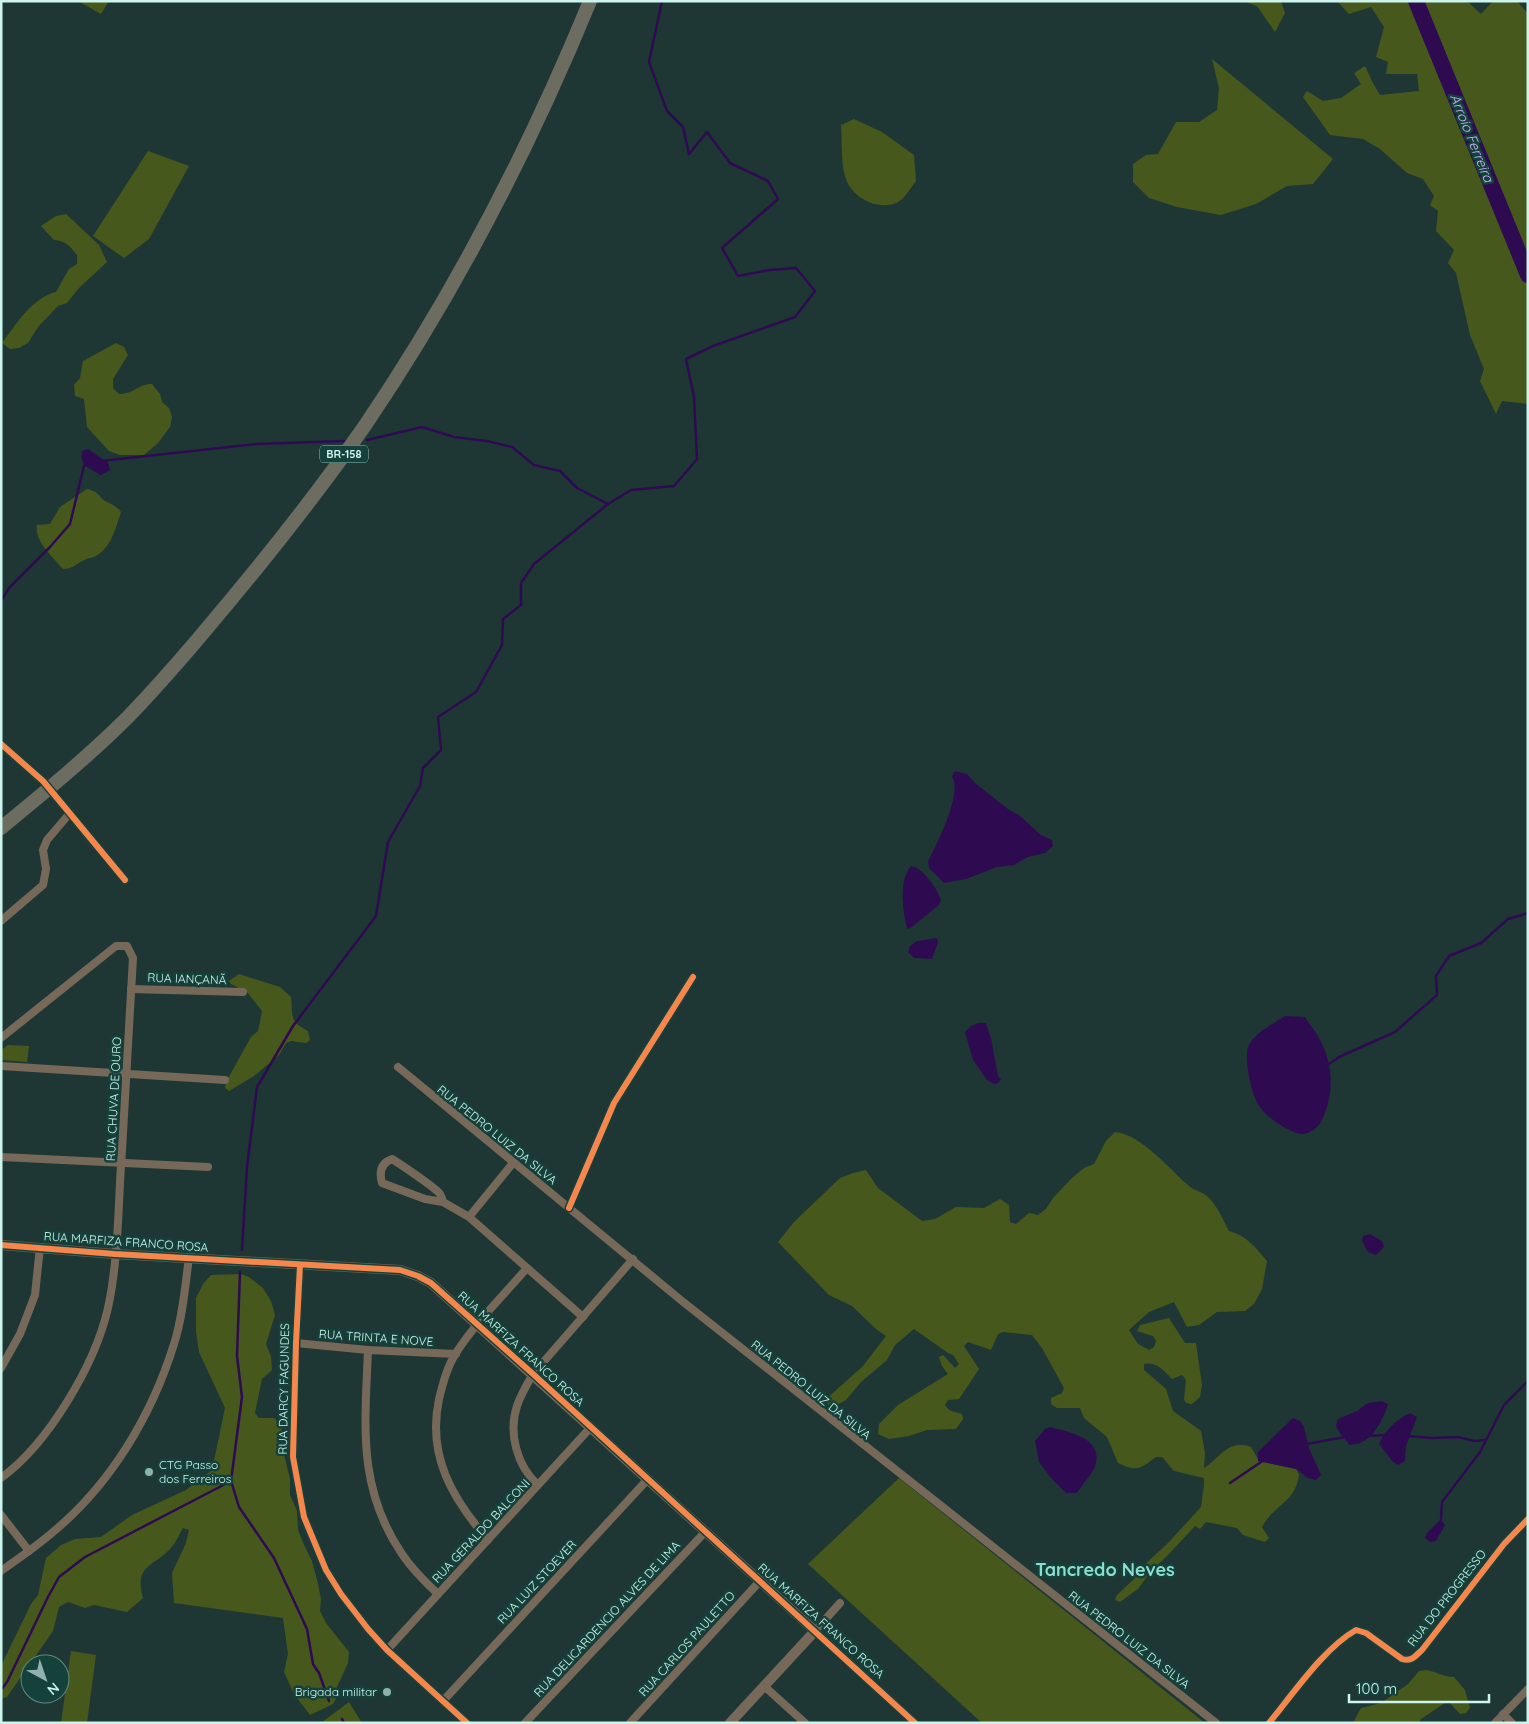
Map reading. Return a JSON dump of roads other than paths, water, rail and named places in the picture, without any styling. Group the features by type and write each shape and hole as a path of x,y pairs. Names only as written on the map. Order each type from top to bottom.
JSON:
{"highway":[{"name":"BR-158","path":"1,828 50,789 129,716 181,659 304,509 366,423 433,316 495,208 562,66 590,1"}],"street":[{"path":"1,744 22,760 50,789 125,880"},
{"path":"1,921 43,885 46,869 43,850 48,840 70,813"},
{"name":"RUA CHUVA DE OURO","path":"1,1038 116,946 127,946 133,958 115,1254 108,1309 93,1351 70,1399 43,1438 1,1478"},
{"path":"569,1208 614,1104 693,976"},
{"name":"RUA IANÇANÃ","path":"131,989 243,992"},
{"path":"1,1066 225,1080"},
{"name":"RUA PEDRO LUIZ DA SILVA","path":"398,1068 682,1301 1216,1723"},
{"path":"1,1157 208,1167"},
{"path":"443,1202 440,1194 434,1188 399,1163 392,1159 383,1166 380,1172 382,1183 425,1199 443,1202 469,1217 582,1317"},
{"path":"469,1217 513,1163"},
{"name":"RUA MARFIZA FRANCO ROSA","path":"1,1245 115,1254 400,1270 418,1276 431,1283 533,1374 916,1723"},
{"path":"1,1368 20,1334 35,1295 40,1248"},
{"path":"1,1571 54,1532 102,1483 124,1452 150,1404 175,1342 184,1300 188,1258"},
{"path":"538,1485 529,1477 516,1451 514,1436 517,1407 533,1374 633,1259"},
{"name":"RUA DARCY FAGUNDES","path":"300,1264 293,1458 304,1517 326,1570 351,1607 387,1650 467,1723"},
{"path":"488,1540 457,1499 443,1469 438,1454 436,1428 438,1403 444,1379 456,1354 477,1326 527,1268"},
{"name":"RUA TRINTA E NOVE","path":"296,1343 368,1350 456,1354"},
{"path":"368,1350 365,1443 367,1463 378,1508 389,1534 403,1556 438,1594"},
{"name":"RUA GERALDO BALCONI","path":"387,1650 591,1427"},
{"name":"RUA LUIZ STOEVER","path":"443,1700 648,1479"},
{"path":"1,1515 29,1551"},
{"name":"RUA DO PROGRESSO","path":"1269,1723 1330,1649 1343,1637 1356,1630 1366,1633 1402,1659 1413,1659 1504,1544 1528,1519"},
{"name":"RUA DELICARDENCIO ALVES DE LIMA","path":"524,1723 706,1531"},
{"name":"RUA CARLOS PAULETTO","path":"630,1723 760,1581"},
{"path":"730,1723 840,1603"},
{"path":"764,1686 805,1723"},
{"path":"1495,1723 1528,1689"},
{"path":"1503,1714 1512,1723"}],"waterway":[{"path":"242,1250 247,1167 257,1087 293,1026 376,916 388,842 420,786 423,768 441,750 438,717 476,692 502,645 503,619 521,605 521,583 534,564 608,504 631,490 674,486 697,459 694,397 686,359 713,346 795,317 815,291 796,268 769,270 738,276 722,248 778,199 768,181 730,163 707,132 689,154 683,127 667,111 649,62 662,1"},
{"name":"Arroio Ferreira","path":"1416,1 1528,275"},
{"path":"367,440 422,427 454,437 487,441 512,447 534,465 560,471 577,488 608,504"},
{"path":"101,461 257,444 344,441"},
{"path":"1,601 9,588 70,524 84,466 87,465"},
{"path":"1326,1066 1339,1057 1395,1032 1437,995 1436,976 1449,956 1481,943 1508,919 1528,913"},
{"path":"240,1272 237,1356 242,1397 231,1481 239,1507 274,1558 307,1629 313,1664 319,1673 329,1701"},
{"path":"1441,1519 1442,1502 1480,1452 1504,1405 1528,1381"},
{"path":"1368,1436 1385,1435"},
{"path":"1408,1436 1432,1438 1458,1437 1474,1441 1486,1440"},
{"path":"1306,1444 1345,1437"},
{"path":"1230,1483 1264,1460"},
{"path":"1,1690 7,1682 59,1577 85,1557 231,1481"},
{"path":"342,1719 344,1723"}],"place":[{"name":"CTG Passo dos Ferreiros","path":"149,1472"},
{"name":"Brigada militar","path":"387,1692"}],"district":[{"name":"Tancredo Neves","path":"1105,1570"}]}
